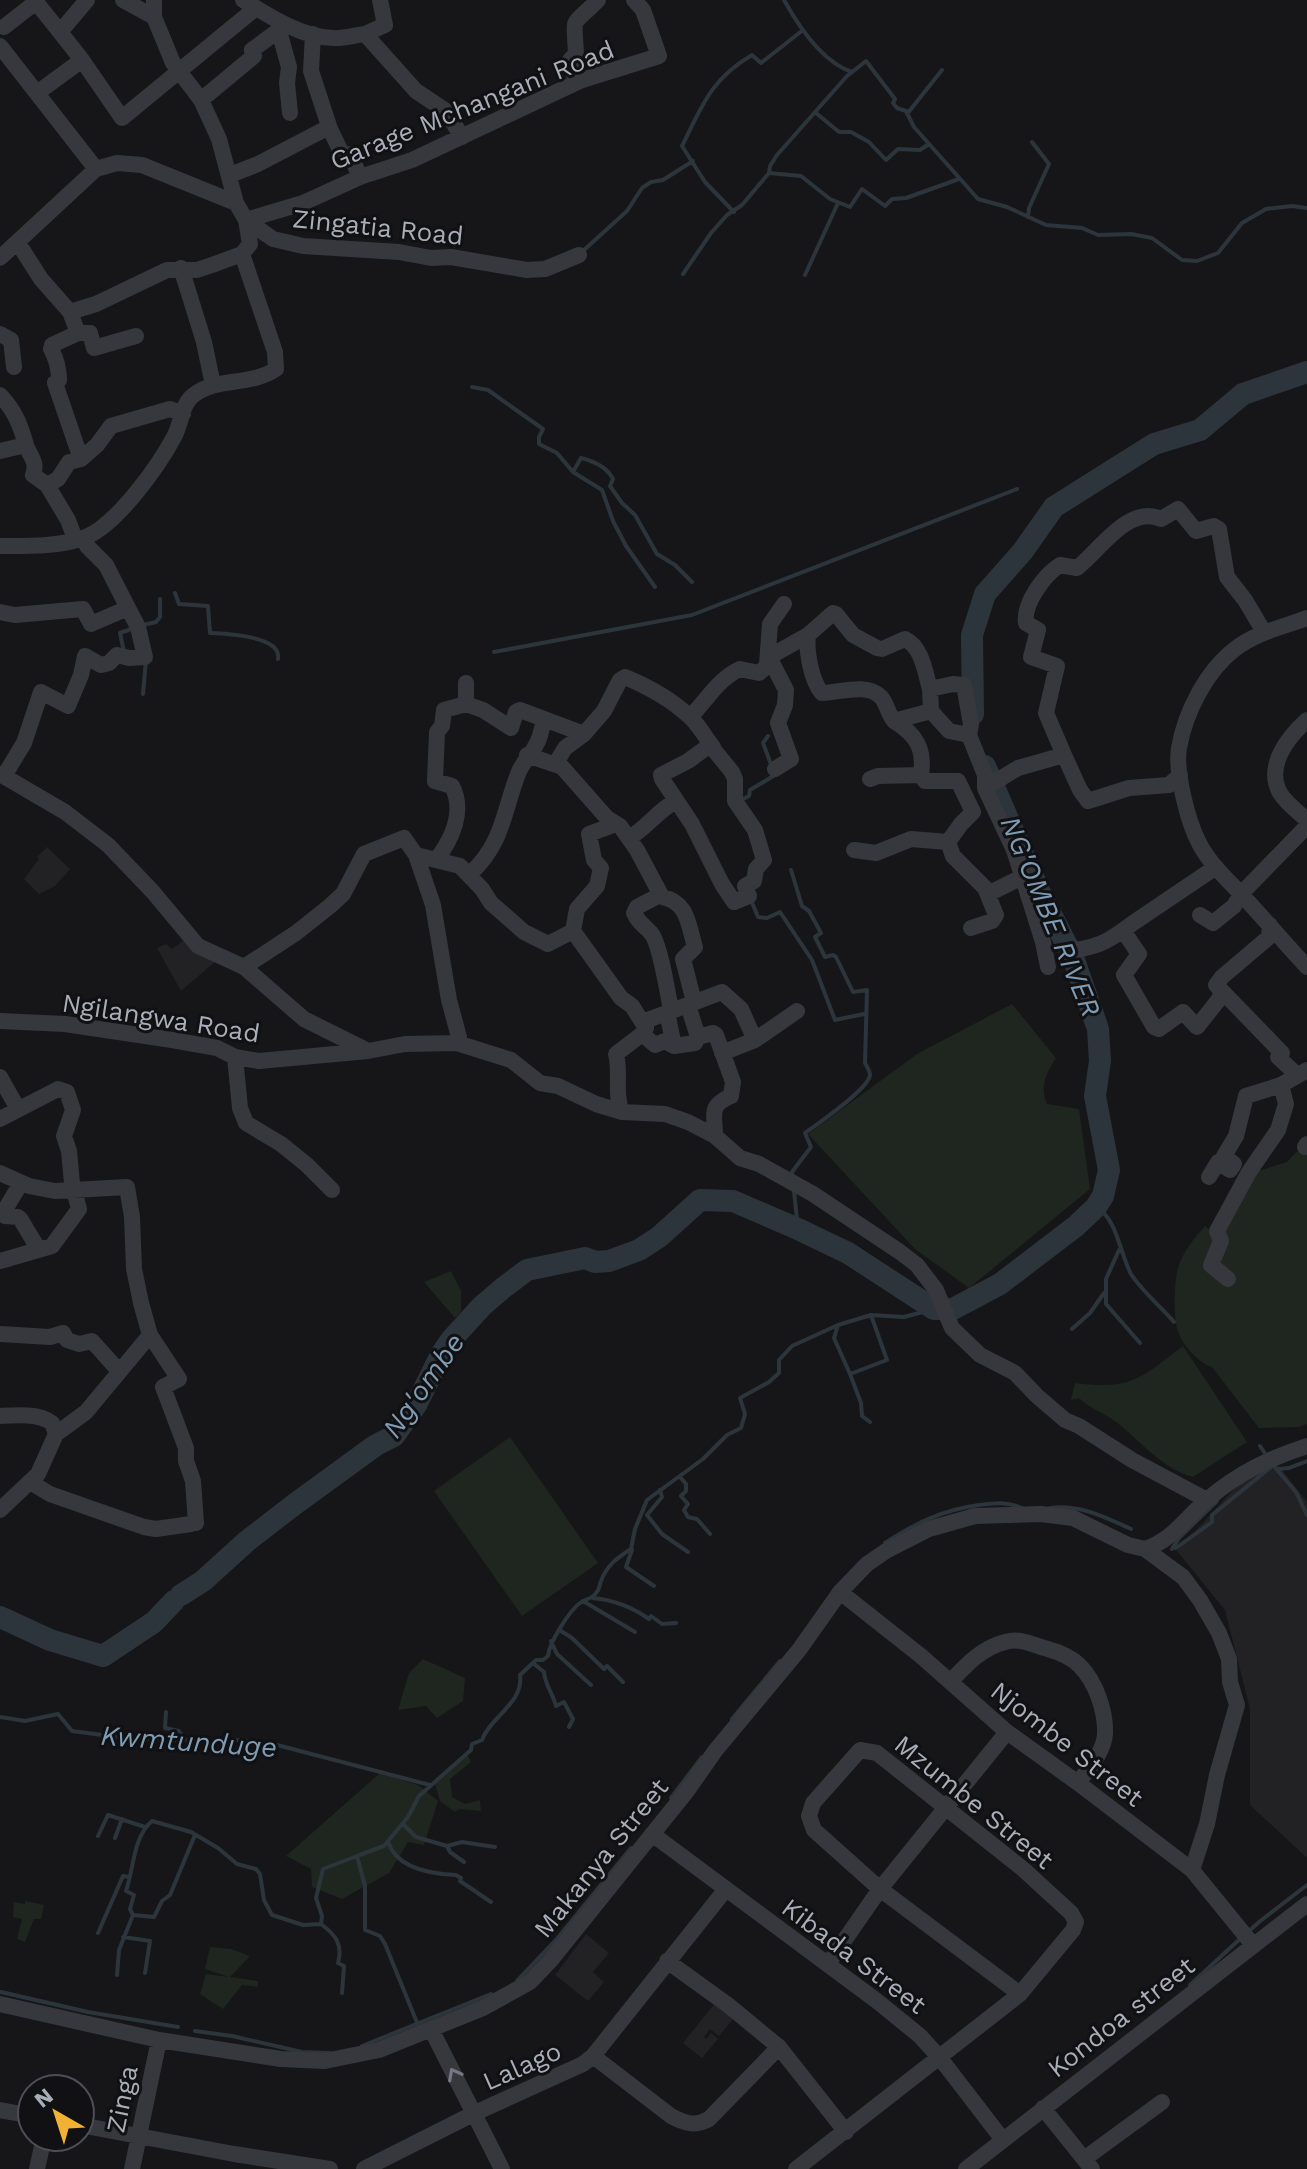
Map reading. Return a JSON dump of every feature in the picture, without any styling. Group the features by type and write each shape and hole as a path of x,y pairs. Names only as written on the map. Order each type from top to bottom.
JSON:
{"street":[{"path":"60,32 87,0"},
{"path":"123,0 154,8"},
{"path":"4,27 36,2 82,60 122,118 180,71 249,4 282,28 333,38 365,34 385,25 380,0"},
{"path":"576,83 570,60 576,54 573,24 598,0"},
{"name":"Garage Mchangani Road","path":"246,220 303,203 360,177 412,160 576,83 659,56 643,10 634,0"},
{"name":"Zingatia Road","path":"154,8 173,63 201,100 219,139 236,203 246,220 273,239 303,246 399,252 431,258 451,257 511,268 545,269 579,255"},
{"path":"201,100 254,56 252,50 282,28"},
{"path":"282,28 289,67 290,113"},
{"path":"313,34 311,71 330,129 343,156 350,154 360,177"},
{"path":"365,34 416,91 446,111 462,137"},
{"path":"0,46 96,169"},
{"path":"37,93 82,60"},
{"path":"230,175 258,164 310,135 330,129"},
{"path":"78,333 70,312 41,279 7,248 96,169 117,163 142,165 236,203"},
{"path":"70,312 96,304 167,270 197,270 242,254 250,244 246,220"},
{"path":"0,546 80,538 111,522 149,477 177,433 186,402 213,385 241,383 266,376 276,369 275,352 242,254"},
{"path":"181,268 204,342 213,385"},
{"path":"81,459 55,383 59,380 58,361 52,345 78,333 90,333 94,348 136,336"},
{"path":"0,334 11,340 14,367"},
{"path":"0,395 21,423 26,445 35,462 33,475 47,485 80,538 106,565 138,627 145,657 117,655 109,663 101,665 85,656 68,706 41,692 24,743 2,775 65,812 108,845 198,946 244,967 304,1019 368,1051"},
{"path":"47,485 58,479 69,462 81,459 97,445 111,426 170,409 183,414"},
{"path":"0,451 26,445"},
{"path":"1180,775 1169,785 1129,788 1088,801 1080,790 1046,713 1057,666 1031,657 1038,630 1025,620 1033,598 1060,565 1077,568 1127,523 1148,515 1161,519 1178,509 1196,531 1214,526 1219,529 1227,577 1264,632"},
{"path":"775,769 791,759 778,723 785,705 786,690 768,661 770,624 784,604"},
{"path":"0,612 15,615 83,609 91,624 128,608"},
{"path":"690,717 709,698 720,680 740,669 759,673 768,661 808,635 833,613 841,618 853,635 877,648 908,639 919,652 930,689 931,711 949,731 969,735"},
{"path":"1307,618 1264,632 1235,648 1221,662 1198,695 1188,716 1179,749 1180,775 1199,843 1216,867 1307,967"},
{"path":"808,635 809,660 822,693 854,689 880,696 894,721 913,733 922,758 921,775 925,781 958,781 973,812 948,842"},
{"path":"556,763 565,748 584,734 604,711 620,680 625,677 660,693 690,717 713,747 732,772 735,801 755,830 764,860 758,864 754,881 745,886 749,896 739,901 732,900 692,824 663,785 661,775 706,747 713,747"},
{"path":"466,683 466,704"},
{"path":"930,689 964,685 971,724 969,735 985,775 985,788 1014,850 1048,967"},
{"path":"436,860 450,839 458,816 452,786 435,781 437,732 442,726 444,710 466,704 483,710 511,728 517,710 584,734"},
{"path":"894,721 931,711"},
{"path":"468,873 480,865 494,847 511,793 546,720"},
{"path":"1307,720 1285,744 1277,760 1276,775 1279,792 1307,820"},
{"path":"527,755 556,763 571,775 607,818 616,824 629,838 660,895 683,907 695,947 683,959 698,1037 695,1043 674,1046 665,1041 655,1045 632,1006 621,998 573,931 577,909 599,881 601,868 594,860 589,834 616,824"},
{"path":"985,788 1018,768 1064,755"},
{"path":"870,779 875,776 921,775"},
{"path":"629,838 676,801"},
{"path":"1200,915 1213,923 1234,906 1241,894 1307,826"},
{"path":"244,967 296,933 343,894 361,859 370,850 404,838 416,855 433,905 449,1000 459,1037 457,1043"},
{"path":"854,850 876,853 911,839 948,842"},
{"path":"948,842 953,856 988,894 995,918 971,928"},
{"path":"416,855 460,866 491,903 524,932 548,944 573,931"},
{"path":"1075,950 1097,946 1124,932 1216,867"},
{"path":"988,894 1022,877"},
{"path":"660,895 642,904 634,913 641,927 650,932 656,945 674,1046"},
{"path":"1209,1177 1218,1162 1230,1170 1234,1164 1224,1156 1236,1136 1246,1096 1281,1085 1302,1072 1278,1057 1282,1053 1216,985 1269,937 1270,925"},
{"path":"1124,932 1139,954 1124,975 1154,1027 1159,1029 1183,1012 1197,1027 1220,998 1221,990"},
{"path":"622,1112 617,1095 619,1066 616,1054 644,1031 645,1021 719,992 725,993 741,1009 755,1040"},
{"path":"722,1053 755,1040 797,1011"},
{"name":"Ngilangwa Road","path":"0,1021 65,1024 172,1040 217,1048 235,1057 259,1061 368,1051 388,1045 457,1043 511,1060 540,1083 558,1086 596,1104 622,1112 665,1114 715,1136 740,1158 759,1164 813,1194 900,1252 917,1265 936,1290 952,1328 980,1355 1015,1373 1065,1420 1207,1500"},
{"path":"698,1037 713,1033 734,1089 731,1096 716,1104 715,1136"},
{"path":"235,1057 240,1108 246,1123 289,1150 332,1190"},
{"path":"0,1077 18,1109"},
{"path":"1228,1279 1211,1265 1221,1241 1217,1231 1249,1172 1278,1130 1286,1104 1281,1085"},
{"path":"0,1119 58,1089 67,1092 73,1110 64,1136 78,1213 48,1249 0,1261"},
{"path":"0,1173 40,1189 74,1192 127,1187 132,1217 134,1269 150,1335 179,1379 163,1387 186,1448 186,1461 193,1481 194,1524 156,1529 144,1527 50,1494 30,1482"},
{"path":"21,1183 3,1213 21,1220 39,1250"},
{"path":"0,1334 50,1337 63,1333 67,1340 79,1344 92,1341 119,1371"},
{"path":"0,1510 38,1474 56,1434 86,1412 150,1335"},
{"path":"0,1416 17,1414 49,1420 56,1434"},
{"path":"1145,1549 1169,1538 1235,1477 1307,1446"},
{"name":"Makanya Street","path":"0,2004 159,2040 281,2059 325,2061 379,2050 483,2008 530,1982 799,1650 840,1592 867,1564 929,1529 975,1516 1041,1514 1073,1518 1128,1545 1145,1549 1183,1577 1200,1600 1219,1633 1229,1659 1230,1682 1237,1705 1192,1870"},
{"name":"Njombe Street","path":"840,1592 951,1681 1007,1732 1192,1870 1253,1945"},
{"path":"951,1681 980,1654 1009,1640 1025,1641 1061,1653 1080,1665 1103,1708 1105,1736 1098,1755 1078,1783"},
{"path":"828,1964 880,1889 1007,1732"},
{"name":"Mzumbe Street","path":"796,2169 1020,1994 1073,1930 1076,1922 1071,1913 1023,1869 946,1807 877,1753 860,1750 813,1803 809,1816 814,1830 880,1889 1020,1994"},
{"name":"Kibada Street","path":"652,1834 898,2018 940,2058 1003,2140"},
{"name":"Lalago","path":"364,2169 475,2113 583,2064 593,2056 726,1889"},
{"name":"Kondoa street","path":"966,2169 1307,1904"},
{"path":"667,1961 779,2047 846,2132"},
{"path":"431,2029 502,2169"},
{"name":"Zinga","path":"132,2169 159,2040"},
{"path":"593,2056 671,2116 693,2125 709,2119 779,2047"},
{"path":"1043,2108 1088,2164 1162,2102"},
{"path":"96,2127 139,2134 233,2162 330,2169"}],"shaded area":[{"path":"47,847 70,869 55,886 39,894 24,879"},
{"path":"187,938 216,961 181,991 157,948 166,944 172,949"},
{"path":"1012,1004 1056,1058 1044,1086 1047,1104 1079,1109 1090,1189 969,1288 915,1249 808,1134 917,1054"},
{"path":"1307,1141 1307,1424 1259,1428 1212,1367 1197,1358 1180,1336 1175,1309 1177,1274 1186,1251 1205,1226 1216,1236 1249,1174 1287,1162"},
{"path":"451,1271 461,1291 461,1312 455,1318 424,1282"},
{"path":"1183,1346 1247,1442 1193,1477 1171,1468 1116,1422 1079,1398 1071,1400 1075,1383 1109,1385 1134,1380"},
{"path":"510,1437 598,1563 522,1616 434,1491"},
{"path":"1268,1452 1307,1502 1307,1858 1250,1805 1250,1709 1225,1610 1177,1551"},
{"path":"423,1659 465,1678 463,1701 437,1718 426,1706 398,1710 409,1673"},
{"path":"467,1754 471,1762 450,1779 452,1797 465,1804 480,1800 481,1811 459,1809 455,1812 440,1801 435,1784"},
{"path":"380,1773 418,1785 438,1801 424,1845 408,1842 389,1873 342,1899 312,1887 311,1869 286,1856"},
{"path":"25,1901 44,1905 41,1919 34,1919 25,1942 17,1939 22,1919 13,1917 14,1902 25,1904"},
{"path":"586,1934 609,1953 593,1972 604,1982 588,2001 555,1975"},
{"path":"210,1947 231,1949 250,1956 230,1977 258,1981 258,1987 242,1985 223,2009 200,1994 206,1974 229,1977 205,1969"},
{"path":"715,2003 734,2018 719,2036 710,2029 704,2037 706,2039 711,2033 718,2039 702,2058 683,2043"}],"waterway":[{"path":"784,0 821,52 852,72"},
{"path":"734,212 705,182 682,146 709,94 727,74 752,55 761,63 803,30"},
{"path":"769,173 777,155 847,76 866,61 895,99 893,103 897,108 906,111 914,127 978,199 1007,207 1046,225 1082,228 1098,235 1131,234 1152,238 1182,260 1197,261 1218,253 1242,223 1266,209 1307,208"},
{"path":"907,114 942,70"},
{"path":"816,113 839,132 851,132 869,142 886,160 898,149 920,150 929,144"},
{"path":"1028,217 1049,164 1032,142"},
{"path":"584,250 627,211 642,188 651,182 663,180 693,161"},
{"path":"683,274 711,233 727,215 742,205 769,173 801,176 830,199 850,207 862,189 885,206 892,199 906,198 959,179"},
{"path":"805,275 838,203"},
{"name":"NG'OMBE RIVER","path":"973,714 972,635 985,594 1023,551 1054,507 1154,444 1200,430 1243,394 1307,372"},
{"path":"472,387 488,390 543,429 539,444 557,453 573,472 581,458 607,471 613,479 610,486 635,515 657,554 675,565 692,582"},
{"path":"573,472 602,490 626,546 655,587"},
{"path":"494,652 692,615 1017,489"},
{"path":"175,593 179,604 208,606 210,633 263,641 272,645 278,659"},
{"path":"143,625 156,622 160,617 160,599"},
{"path":"124,652 120,633 134,628"},
{"path":"143,694 146,660"},
{"path":"768,736 763,743 772,767"},
{"name":"NG'OMBE RIVER","path":"181,1595 203,1581 247,1541 295,1504 376,1445 394,1436 416,1405 451,1340 482,1306 527,1270 585,1258 595,1262 609,1261 639,1250 659,1237 700,1200 733,1201 848,1253 934,1309 953,1309 1000,1284 1096,1207 1103,1196 1109,1170 1095,1096 1100,1061 1098,1029 1073,957 1040,893 985,766"},
{"path":"742,803 750,790 775,775"},
{"path":"791,870 802,906 809,911 821,933 815,937 825,957 836,957 853,992 867,990 865,1063 870,1075 852,1098 805,1133 811,1147 792,1172 793,1178"},
{"path":"751,900 758,917 767,918 780,912 812,960 835,1020 864,1014"},
{"path":"794,1191 798,1229"},
{"path":"1096,1207 1109,1219 1131,1274 1174,1322"},
{"path":"1119,1250 1106,1279 1106,1304 1140,1343"},
{"path":"1072,1329 1090,1313 1104,1293"},
{"path":"418,2025 385,1944 380,1936 365,1930 365,1886 357,1856 384,1846 408,1817 419,1796 471,1750 472,1744 482,1740 517,1694 520,1675 536,1660 548,1656 570,1613 594,1595 609,1566 631,1549 635,1529 647,1500 703,1459 727,1435 741,1428 745,1414 740,1398 779,1373 779,1360 792,1346 838,1325 871,1315 904,1317 934,1309"},
{"path":"870,1422 862,1416 861,1403 850,1374 887,1360 871,1315"},
{"path":"838,1325 834,1338 850,1374"},
{"path":"1260,1446 1266,1455"},
{"path":"1279,1469 1307,1461"},
{"path":"1272,1464 1296,1492 1307,1515"},
{"path":"1173,1547 1176,1548 1212,1522 1212,1515 1271,1467"},
{"path":"680,1477 686,1484 686,1491 681,1496 688,1504 684,1510 688,1517 697,1519 710,1534"},
{"path":"660,1490 662,1497 647,1515 662,1534 688,1552"},
{"path":"1172,1549 1179,1538 1217,1501"},
{"path":"885,1543 953,1510 995,1503 1022,1508"},
{"path":"1050,1508 1082,1510 1131,1529"},
{"path":"632,1550 626,1567 654,1586"},
{"path":"593,1598 622,1605 649,1619 651,1616 662,1624 676,1623"},
{"name":"Ng'ombe","path":"0,1617 50,1640 103,1656 154,1622 174,1601"},
{"path":"583,1601 635,1632"},
{"path":"561,1631 623,1682"},
{"path":"551,1641 557,1654 591,1685"},
{"path":"732,1719 780,1661"},
{"path":"533,1663 544,1672 556,1706 564,1702 573,1719 569,1727"},
{"path":"166,1712 165,1728 179,1731 185,1740"},
{"name":"Kwmtunduge","path":"0,1717 25,1721 58,1714 72,1731 125,1738 229,1739 277,1745 430,1785"},
{"path":"671,1798 702,1757"},
{"path":"98,1836 108,1815 145,1827"},
{"path":"115,1838 122,1819"},
{"path":"133,1915 130,1909 134,1895 126,1891 141,1835 152,1821 191,1832 237,1864 256,1869 260,1874 264,1900 272,1915 303,1925 321,1924 322,1916 316,1898 323,1869 357,1856"},
{"path":"403,1824 416,1837 447,1846 464,1862"},
{"path":"117,1975 119,1950 133,1915 154,1917 162,1901 170,1895 195,1835"},
{"path":"388,1842 392,1851 407,1864 426,1871 456,1875 491,1902"},
{"path":"447,1846 462,1842 495,1847"},
{"path":"517,1981 556,1940 631,1848"},
{"path":"98,1933 123,1876 129,1877"},
{"path":"1259,1922 1307,1885"},
{"path":"1249,1931 1258,1923"},
{"path":"321,1924 331,1932 339,1946 338,1963 344,1966 342,1993"},
{"path":"123,1937 150,1941 145,1973"},
{"path":"1190,1985 1242,1937"},
{"path":"1,1992 88,2012 178,2027"},
{"path":"362,2046 491,1994"},
{"path":"195,2031 302,2052 330,2053"}]}
